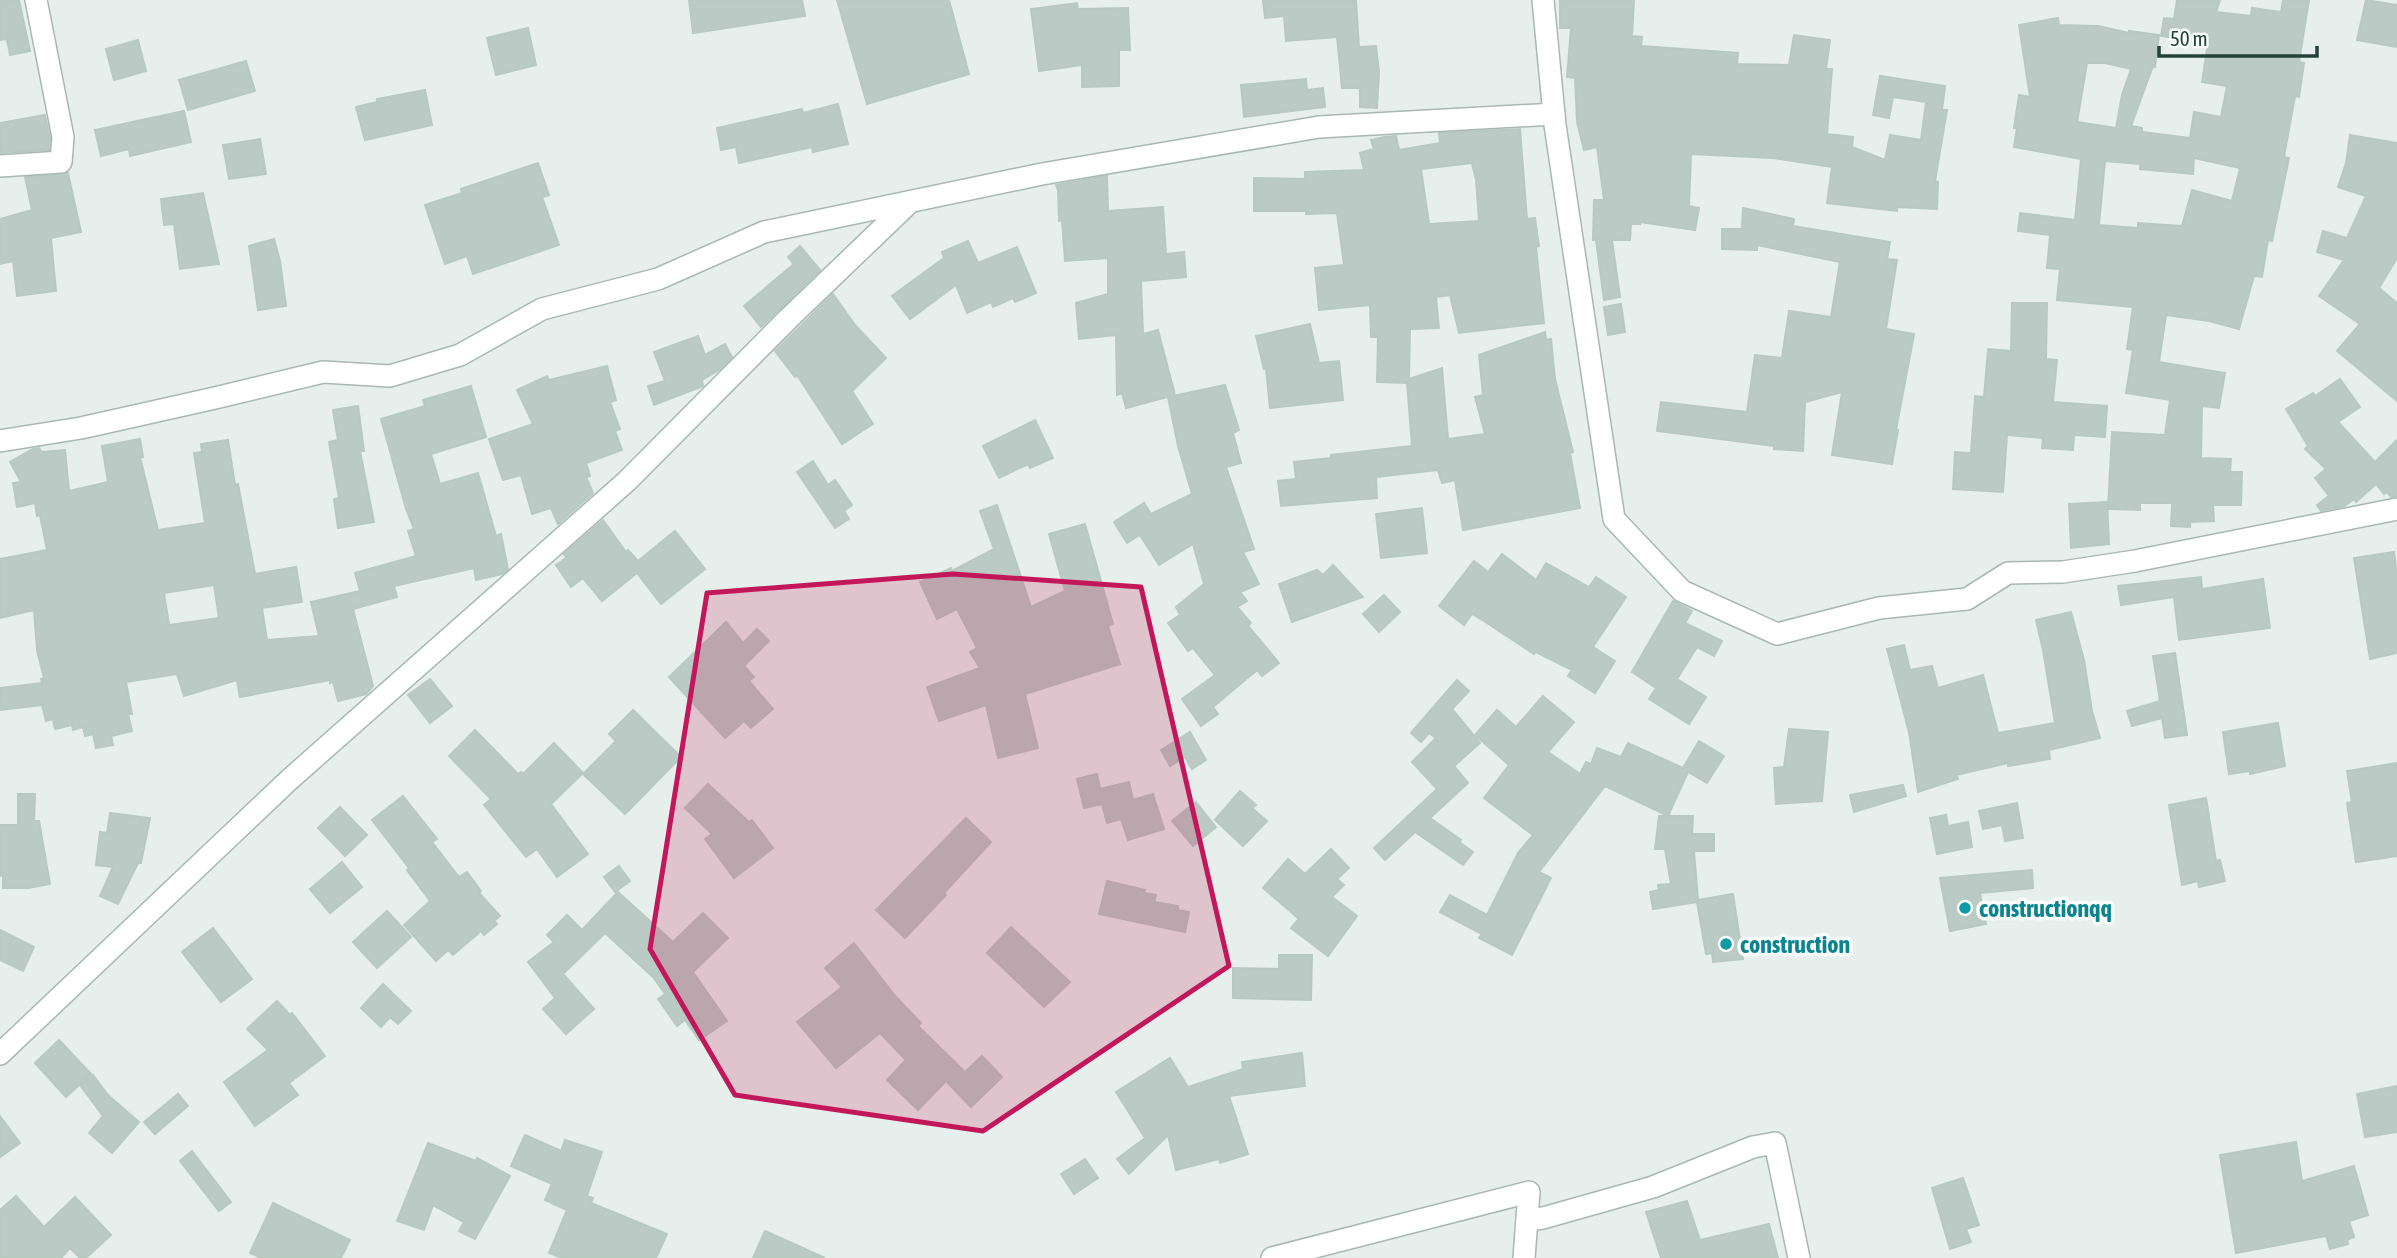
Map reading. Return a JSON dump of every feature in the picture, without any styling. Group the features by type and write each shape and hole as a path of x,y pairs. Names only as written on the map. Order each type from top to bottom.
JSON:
{"street":[{"path":"0,166 61,162 64,137 36,0"},
{"path":"1543,0 1554,114 1614,519 1682,591 1777,634 1879,608 1967,599 2008,573 2063,572 2135,561 2397,509"},
{"path":"0,441 81,428 323,372 390,376 460,355 542,309 658,279 764,232 1042,174 1319,127 1554,114"},
{"path":"0,1054 289,780 627,481 910,202"},
{"path":"1527,1220 1543,1218 1653,1187 1753,1147 1774,1143 1799,1258"},
{"path":"1272,1258 1529,1192 1524,1258"}],"highlighted area":[{"path":"953,574 1141,587 1229,966 983,1131 735,1095 650,949 707,593"}],"building":[{"path":"0,0 19,0 30,51 10,55 7,39 0,40"},
{"path":"689,0 802,0 805,16 693,33"},
{"path":"837,0 949,0 969,74 867,104"},
{"path":"1263,0 1356,0 1359,47 1376,46 1379,72 1377,108 1360,107 1360,88 1342,88 1337,37 1286,41 1284,16 1265,18"},
{"path":"1560,0 1634,0 1632,36 1642,37 1641,46 1738,53 1737,64 1789,65 1794,35 1830,40 1826,69 1832,69 1827,134 1853,137 1852,147 1885,160 1890,135 1921,140 1926,102 1893,97 1889,118 1873,115 1880,76 1945,86 1942,110 1947,110 1935,181 1938,182 1937,209 1897,207 1897,211 1827,203 1832,167 1773,158 1691,154 1689,206 1699,208 1695,230 1640,222 1631,224 1630,240 1612,240 1620,297 1604,300 1596,240 1593,240 1594,200 1604,200 1597,147 1584,150 1577,122 1575,78 1567,77 1571,28 1560,28"},
{"path":"2177,0 2220,0 2216,12 2251,16 2252,8 2281,12 2283,0 2309,0 2299,62 2304,63 2299,97 2295,96 2284,157 2289,158 2272,241 2268,240 2262,277 2254,276 2239,329 2209,321 2166,315 2159,362 2225,373 2219,408 2202,406 2201,458 2231,459 2230,472 2242,472 2241,505 2213,505 2214,521 2190,522 2190,527 2171,526 2172,503 2140,503 2140,510 2108,509 2112,432 2165,435 2170,400 2126,393 2133,350 2127,349 2133,307 2057,300 2060,269 2047,268 2050,235 2018,231 2020,213 2075,220 2081,159 2014,147 2019,95 2030,97 2019,25 2058,18 2059,25 2098,26 2129,33 2159,35 2155,67 2153,66 2131,126 2142,128 2142,132 2190,138 2194,112 2221,117 2227,86 2202,82 2208,43 2161,36 2164,18 2174,19","holes":["2087,63 2105,63 2131,69 2122,95 2116,128 2077,122","2194,158 2240,168 2232,201 2192,190 2182,226 2138,223 2138,228 2099,225 2105,161 2140,164 2140,169 2193,174"]},
{"path":"2366,0 2397,5 2397,47 2357,40"},
{"path":"1077,3 1078,9 1128,8 1130,50 1119,50 1119,86 1082,87 1082,65 1039,71 1031,9"},
{"path":"528,28 536,65 496,75 487,38"},
{"path":"138,40 146,71 114,80 106,49"},
{"path":"246,61 255,91 188,110 179,80"},
{"path":"1306,79 1307,90 1323,88 1325,107 1244,117 1241,85"},
{"path":"425,90 432,125 365,140 356,107 377,102 377,99"},
{"path":"838,104 848,144 813,152 812,147 739,163 736,147 721,150 717,128"},
{"path":"184,111 191,142 130,156 129,149 101,156 95,130"},
{"path":"45,115 50,138 49,150 0,153 0,123"},
{"path":"1520,129 1527,219 1535,218 1539,246 1536,247 1544,323 1459,333 1450,295 1436,297 1439,328 1410,329 1409,379 1442,368 1448,439 1485,434 1475,397 1483,395 1479,355 1545,332 1546,340 1551,339 1555,379 1573,452 1570,453 1580,508 1463,530 1455,480 1442,483 1438,470 1376,477 1377,498 1281,506 1278,481 1296,479 1294,462 1412,446 1407,383 1377,382 1378,337 1371,337 1370,305 1319,310 1315,268 1344,265 1337,213 1254,211 1254,178 1305,179 1305,172 1364,170 1360,153 1374,149 1371,140 1396,136 1399,150 1440,143 1439,133","holes":["1472,163 1479,221 1429,224 1421,169"]},
{"path":"2350,135 2397,143 2397,258 2379,288 2397,303 2397,401 2337,351 2360,324 2319,296 2344,260 2317,252 2323,231 2347,238 2366,196 2338,187 2346,163"},
{"path":"260,139 266,174 229,179 223,145"},
{"path":"538,163 549,195 542,197 559,245 473,274 467,256 445,264 425,205 462,193 461,189"},
{"path":"68,173 81,232 51,238 56,291 17,296 13,261 0,264 0,219 32,210 25,177"},
{"path":"1107,176 1108,211 1163,207 1166,254 1184,252 1186,277 1141,281 1143,334 1158,330 1175,395 1126,408 1122,393 1117,395 1116,335 1079,339 1076,303 1108,294 1108,258 1065,261 1056,185"},
{"path":"203,193 219,264 180,269 174,224 164,225 161,199"},
{"path":"1743,208 1794,219 1793,226 1890,242 1887,259 1897,260 1886,329 1914,334 1892,464 1832,455 1842,392 1805,402 1803,451 1657,431 1661,402 1747,412 1755,355 1782,358 1789,311 1831,317 1840,262 1757,245 1757,250 1722,249 1722,229 1742,229"},
{"path":"274,239 286,306 258,310 249,246"},
{"path":"968,241 978,263 1017,247 1036,293 1015,302 1013,298 993,307 991,302 967,313 956,285 910,319 892,296 944,258 942,252"},
{"path":"800,246 820,270 761,327 744,306 794,264 788,257"},
{"path":"833,294 855,325 886,358 852,391 873,424 842,444 797,375 795,377 775,351"},
{"path":"2012,303 2047,303 2046,359 2057,360 2053,402 2107,406 2105,437 2074,435 2073,450 2042,448 2043,438 2007,435 2003,492 1953,489 1955,452 1971,453 1975,396 1984,397 1988,349 2011,351"},
{"path":"1621,304 1625,332 1608,335 1604,307"},
{"path":"1310,324 1319,363 1339,361 1343,400 1270,408 1266,369 1256,336"},
{"path":"698,336 705,355 725,344 732,357 719,370 702,380 703,386 654,405 648,386 665,381 654,352"},
{"path":"607,366 616,400 610,402 620,429 615,431 622,450 586,463 590,476 586,477 593,493 558,524 551,508 532,514 521,475 503,480 489,439 533,424 517,390 547,376 549,380"},
{"path":"2340,379 2360,407 2338,422 2375,462 2397,440 2397,496 2391,497 2387,492 2384,494 2376,484 2356,502 2354,499 2344,506 2321,511 2317,505 2329,496 2315,478 2326,469 2305,449 2308,446 2286,409 2313,393 2315,396"},
{"path":"1225,385 1239,430 1233,433 1241,463 1226,467 1254,549 1243,552 1259,584 1240,592 1247,601 1237,607 1251,623 1248,626 1279,663 1262,676 1257,670 1213,707 1218,714 1201,726 1182,699 1215,675 1193,648 1188,651 1168,623 1180,615 1176,607 1204,584 1193,544 1159,565 1140,535 1127,543 1114,522 1144,503 1151,514 1192,494 1168,397"},
{"path":"471,386 486,437 431,454 440,484 478,473 496,536 501,534 508,569 502,574 476,580 474,568 394,586 397,597 353,609 373,686 366,694 338,701 330,680 240,697 237,680 184,696 177,674 126,682 132,731 111,736 113,745 96,748 93,734 85,736 83,727 73,730 72,725 55,729 53,719 46,721 42,705 0,710 0,688 42,683 41,679 44,678 37,650 34,610 0,618 0,559 47,550 35,503 17,507 13,483 21,482 10,462 33,449 39,448 42,452 65,450 69,491 108,482 102,446 140,439 143,457 140,457 158,530 205,523 194,453 202,452 201,444 228,440 255,574 296,567 302,602 262,608 267,640 319,636 311,602 360,591 355,573 416,556 408,531 414,529 381,419 425,406 423,400","holes":["214,585 219,618 169,625 164,593"]},
{"path":"358,406 364,451 360,451 374,522 338,528 334,499 339,498 329,442 338,440 333,410"},
{"path":"1035,420 1053,458 1030,468 1028,464 999,478 983,446"},
{"path":"813,461 828,485 835,480 852,505 844,511 849,519 835,528 797,472"},
{"path":"2107,502 2109,544 2071,548 2069,504"},
{"path":"997,505 1031,607 1065,591 1049,534 1085,524 1113,624 1108,626 1120,664 1025,694 1038,748 998,758 986,705 939,721 927,687 980,668 970,652 977,648 957,609 937,619 920,582 951,568 952,571 994,549 980,511"},
{"path":"1422,508 1427,553 1381,558 1376,514"},
{"path":"603,520 626,552 628,550 638,561 675,531 705,569 661,604 637,573 602,601 583,578 571,587 556,565 566,558 564,554"},
{"path":"2394,552 2397,576 2397,653 2370,659 2354,558"},
{"path":"1502,554 1536,580 1546,563 1589,587 1596,577 1626,597 1593,647 1615,661 1595,693 1568,676 1572,670 1536,652 1534,654 1472,614 1464,625 1439,606 1474,561 1488,572"},
{"path":"1333,565 1363,597 1292,622 1279,584 1317,570 1323,575"},
{"path":"2201,577 2202,589 2263,579 2270,628 2179,640 2174,597 2121,605 2118,586"},
{"path":"1384,595 1400,612 1379,632 1363,614"},
{"path":"1673,601 1692,611 1685,623 1722,641 1714,656 1697,647 1677,679 1706,697 1689,724 1649,699 1656,688 1632,672"},
{"path":"2071,612 2100,738 2049,750 2050,759 2008,766 2008,763 1956,775 1958,779 1918,792 1909,732 1887,649 1904,645 1910,670 1932,666 1938,688 1983,675 1998,733 2055,723 2036,620"},
{"path":"726,622 743,643 757,629 769,641 744,666 754,677 749,681 773,709 751,728 744,721 725,738 669,677"},
{"path":"2175,653 2187,735 2165,738 2162,718 2132,726 2127,711 2160,701 2153,656"},
{"path":"430,679 452,706 430,723 408,695"},
{"path":"1457,680 1469,691 1452,709 1480,743 1454,766 1468,783 1430,818 1473,852 1463,865 1415,832 1385,860 1374,848 1437,789 1412,762 1436,738 1429,733 1421,742 1411,733"},
{"path":"1543,696 1574,722 1548,752 1580,774 1586,762 1591,764 1597,748 1621,757 1628,743 1683,768 1699,741 1724,756 1707,783 1688,772 1668,816 1605,786 1539,872 1551,878 1512,955 1479,938 1482,934 1440,912 1450,895 1487,915 1518,853 1533,835 1484,798 1509,765 1475,735 1497,710 1516,727"},
{"path":"633,710 681,757 625,814 583,774 616,741 609,734"},
{"path":"2278,723 2285,766 2250,774 2250,771 2229,774 2223,732"},
{"path":"1789,729 1828,732 1822,801 1776,804 1774,768 1784,767"},
{"path":"475,730 518,774 523,774 554,743 583,773 551,804 588,854 557,877 537,849 526,857 484,805 491,799 449,756"},
{"path":"1190,732 1206,760 1192,769 1185,757 1170,766 1161,750"},
{"path":"2397,763 2397,856 2356,862 2347,803 2352,802 2347,771"},
{"path":"1097,774 1100,789 1129,782 1133,800 1153,794 1164,829 1128,840 1121,819 1107,823 1102,804 1084,808 1077,779"},
{"path":"708,784 749,822 752,820 773,848 734,878 705,839 712,834 685,808"},
{"path":"1903,785 1906,796 1854,812 1850,795"},
{"path":"1240,791 1256,805 1252,808 1267,821 1243,846 1215,820"},
{"path":"18,794 35,794 34,821 39,821 50,884 28,888 3,888 3,875 0,876 0,825 18,825"},
{"path":"403,796 437,839 432,842 459,877 467,872 481,891 479,893 500,916 494,921 497,924 484,935 481,931 453,955 448,950 436,961 404,925 430,901 407,870 409,868 372,820"},
{"path":"2206,798 2216,861 2220,860 2225,881 2199,887 2198,881 2182,885 2169,805"},
{"path":"1196,802 1216,827 1193,846 1172,821"},
{"path":"2017,803 2023,838 2005,841 2002,825 1983,829 1979,811"},
{"path":"340,807 367,835 345,856 318,828"},
{"path":"110,813 150,818 141,863 138,863 118,904 100,896 113,867 96,865 100,832 107,833"},
{"path":"1946,815 1948,826 1968,822 1972,847 1937,854 1930,818"},
{"path":"1659,816 1693,816 1692,834 1714,834 1714,851 1694,851 1698,900 1733,894 1743,959 1713,962 1712,953 1706,954 1697,902 1653,909 1650,892 1659,890 1658,885 1671,884 1665,849 1655,849"},
{"path":"966,818 991,842 905,938 876,910"},
{"path":"1331,849 1349,868 1337,879 1344,885 1332,897 1357,916 1328,956 1291,928 1299,919 1263,888 1288,859 1305,874"},
{"path":"342,862 362,887 330,913 310,889"},
{"path":"619,866 630,881 615,892 604,877"},
{"path":"2032,870 2033,888 1980,893 1986,924 1950,931 1940,878"},
{"path":"1107,881 1145,890 1144,893 1156,895 1154,902 1178,906 1178,910 1189,912 1185,932 1099,914"},
{"path":"618,892 673,942 703,913 728,938 693,972 727,1021 699,1040 685,1020 677,1026 658,999 665,994 653,977 605,933 563,974 594,1009 566,1034 543,1009 555,998 528,962 554,942 547,935 567,915 582,930"},
{"path":"387,911 411,937 377,968 353,942"},
{"path":"1011,927 1070,982 1044,1007 987,953"},
{"path":"213,928 252,979 221,1002 182,952"},
{"path":"0,930 34,947 23,971 0,960"},
{"path":"854,943 896,997 921,1023 918,1026 965,1072 982,1056 1002,1077 971,1107 946,1081 918,1110 887,1080 906,1060 880,1033 836,1068 797,1022 842,987 825,968"},
{"path":"1279,955 1312,955 1311,1000 1233,998 1233,968 1279,969"},
{"path":"383,984 411,1011 398,1024 390,1017 381,1027 361,1008"},
{"path":"277,1001 290,1015 292,1013 325,1056 289,1083 298,1095 255,1126 224,1082 268,1050 247,1029"},
{"path":"59,1040 91,1074 66,1097 35,1063"},
{"path":"1302,1053 1305,1086 1229,1096 1248,1154 1220,1163 1219,1159 1176,1170 1168,1135 1129,1174 1117,1159 1145,1138 1116,1092 1170,1058 1188,1087 1243,1069 1242,1062"},
{"path":"93,1075 108,1095 139,1122 112,1153 89,1133 103,1116 80,1085"},
{"path":"2397,1086 2397,1132 2365,1137 2357,1094"},
{"path":"178,1094 188,1106 155,1134 144,1122"},
{"path":"0,1116 20,1143 0,1157"},
{"path":"525,1135 561,1151 565,1140 602,1152 587,1196 593,1198 591,1203 667,1234 656,1258 562,1258 549,1253 567,1210 545,1200 552,1184 511,1166"},
{"path":"2296,1142 2302,1181 2354,1166 2368,1215 2349,1221 2354,1237 2347,1240 2348,1244 2330,1249 2326,1236 2236,1253 2220,1155"},
{"path":"428,1143 476,1161 477,1158 510,1176 475,1239 459,1231 464,1222 433,1205 424,1230 397,1221"},
{"path":"192,1151 231,1202 219,1211 180,1161"},
{"path":"1085,1159 1098,1178 1074,1194 1061,1174"},
{"path":"1963,1178 1979,1225 1966,1229 1971,1242 1950,1249 1932,1188"},
{"path":"16,1196 44,1227 75,1197 111,1235 86,1258 80,1258 70,1248 61,1258 0,1258 0,1210"},
{"path":"1687,1201 1700,1240 1769,1224 1778,1258 1661,1258 1646,1212"},
{"path":"273,1203 350,1240 341,1258 261,1258 250,1253"},
{"path":"765,1231 825,1258 753,1258"}],"place":[{"name":"constructionqq","path":"1965,908"},
{"name":"construction","path":"1726,944"}]}
